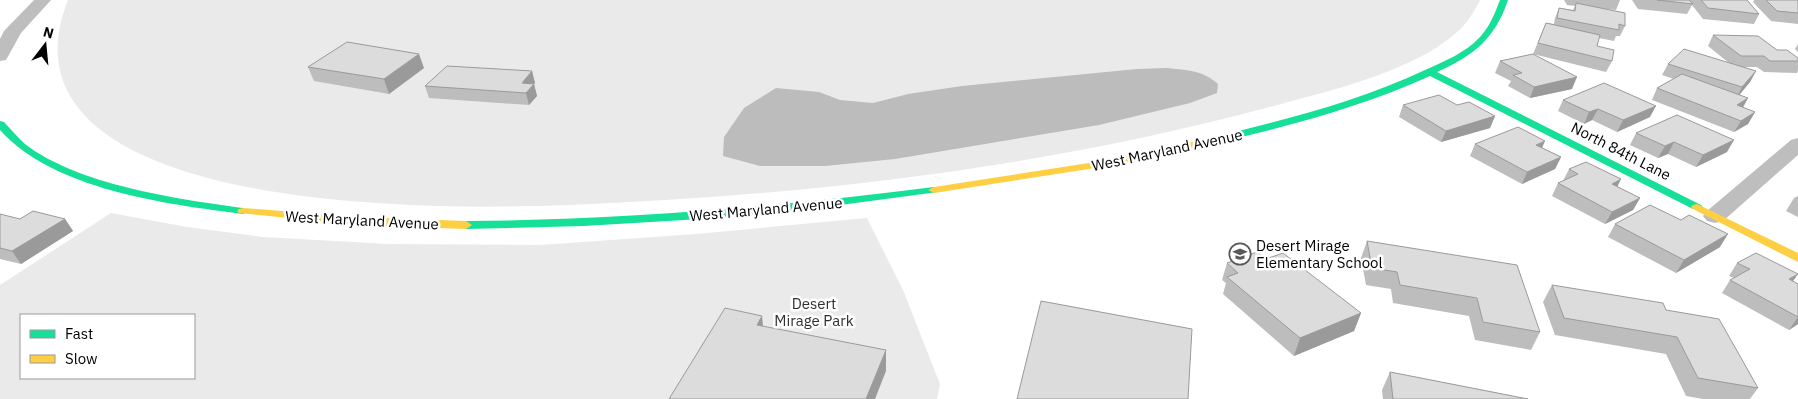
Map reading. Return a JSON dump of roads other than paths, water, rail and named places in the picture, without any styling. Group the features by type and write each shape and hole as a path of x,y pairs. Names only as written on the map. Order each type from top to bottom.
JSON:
{"street":[{"path":"0,56 13,31 43,0"},
{"name":"West Maryland Avenue","path":"0,124 25,150 67,171 111,186 222,208 286,216 412,224 568,224 688,217 808,206 978,184 1086,167 1238,136 1323,113 1378,95 1449,63 1478,43 1496,22 1504,0"},
{"name":"North 84th Lane","path":"1430,72 1798,258"},
{"path":"1715,216 1798,144"}],"place":[{"name":"Desert Mirage Elementary School","path":"1240,254"}],"park label":[{"name":"Desert Mirage Park","path":"814,312"}]}
